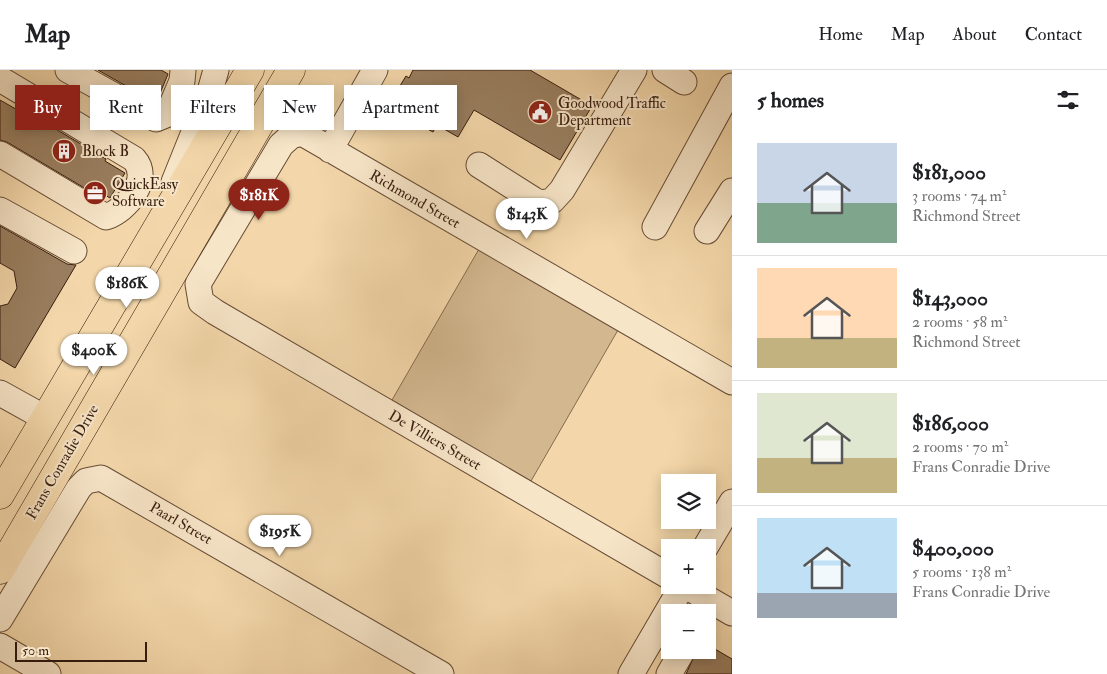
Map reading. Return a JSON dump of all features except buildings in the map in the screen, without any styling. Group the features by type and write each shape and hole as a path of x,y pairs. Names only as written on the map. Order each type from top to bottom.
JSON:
{"main road":[{"path":"0,495 250,70"},
{"name":"Frans Conradie Drive","path":"0,570 291,70"}],"street":[{"path":"68,70 156,119 168,114 182,81 183,70"},
{"path":"152,235 210,94 216,70"},
{"path":"330,150 375,70"},
{"path":"479,165 534,200 540,203 552,202 562,190 634,70"},
{"path":"0,79 134,159 141,170 140,181 129,202 121,210 106,217 0,154"},
{"path":"655,227 732,86"},
{"name":"Richmond Street","path":"201,302 198,290 201,279 281,145 291,136 302,133 732,382"},
{"path":"707,231 732,191"},
{"path":"0,210 74,251"},
{"name":"De Villiers Street","path":"201,302 215,312 661,572"},
{"path":"1,396 45,418"},
{"name":"Paarl Street","path":"0,618 79,488 86,482 101,478 441,674"},
{"path":"710,539 732,502"},
{"path":"631,674 679,594"},
{"path":"696,594 709,604"},
{"path":"6,650 48,674"},
{"path":"669,674 678,659"}],"shaded area":[{"path":"479,249 618,330 531,481 392,400"}],"place":[{"name":"Goodwood Traffic Department","path":"540,112"},
{"name":"Block B","path":"64,151"},
{"name":"QuickEasy Software","path":"95,193"}]}
